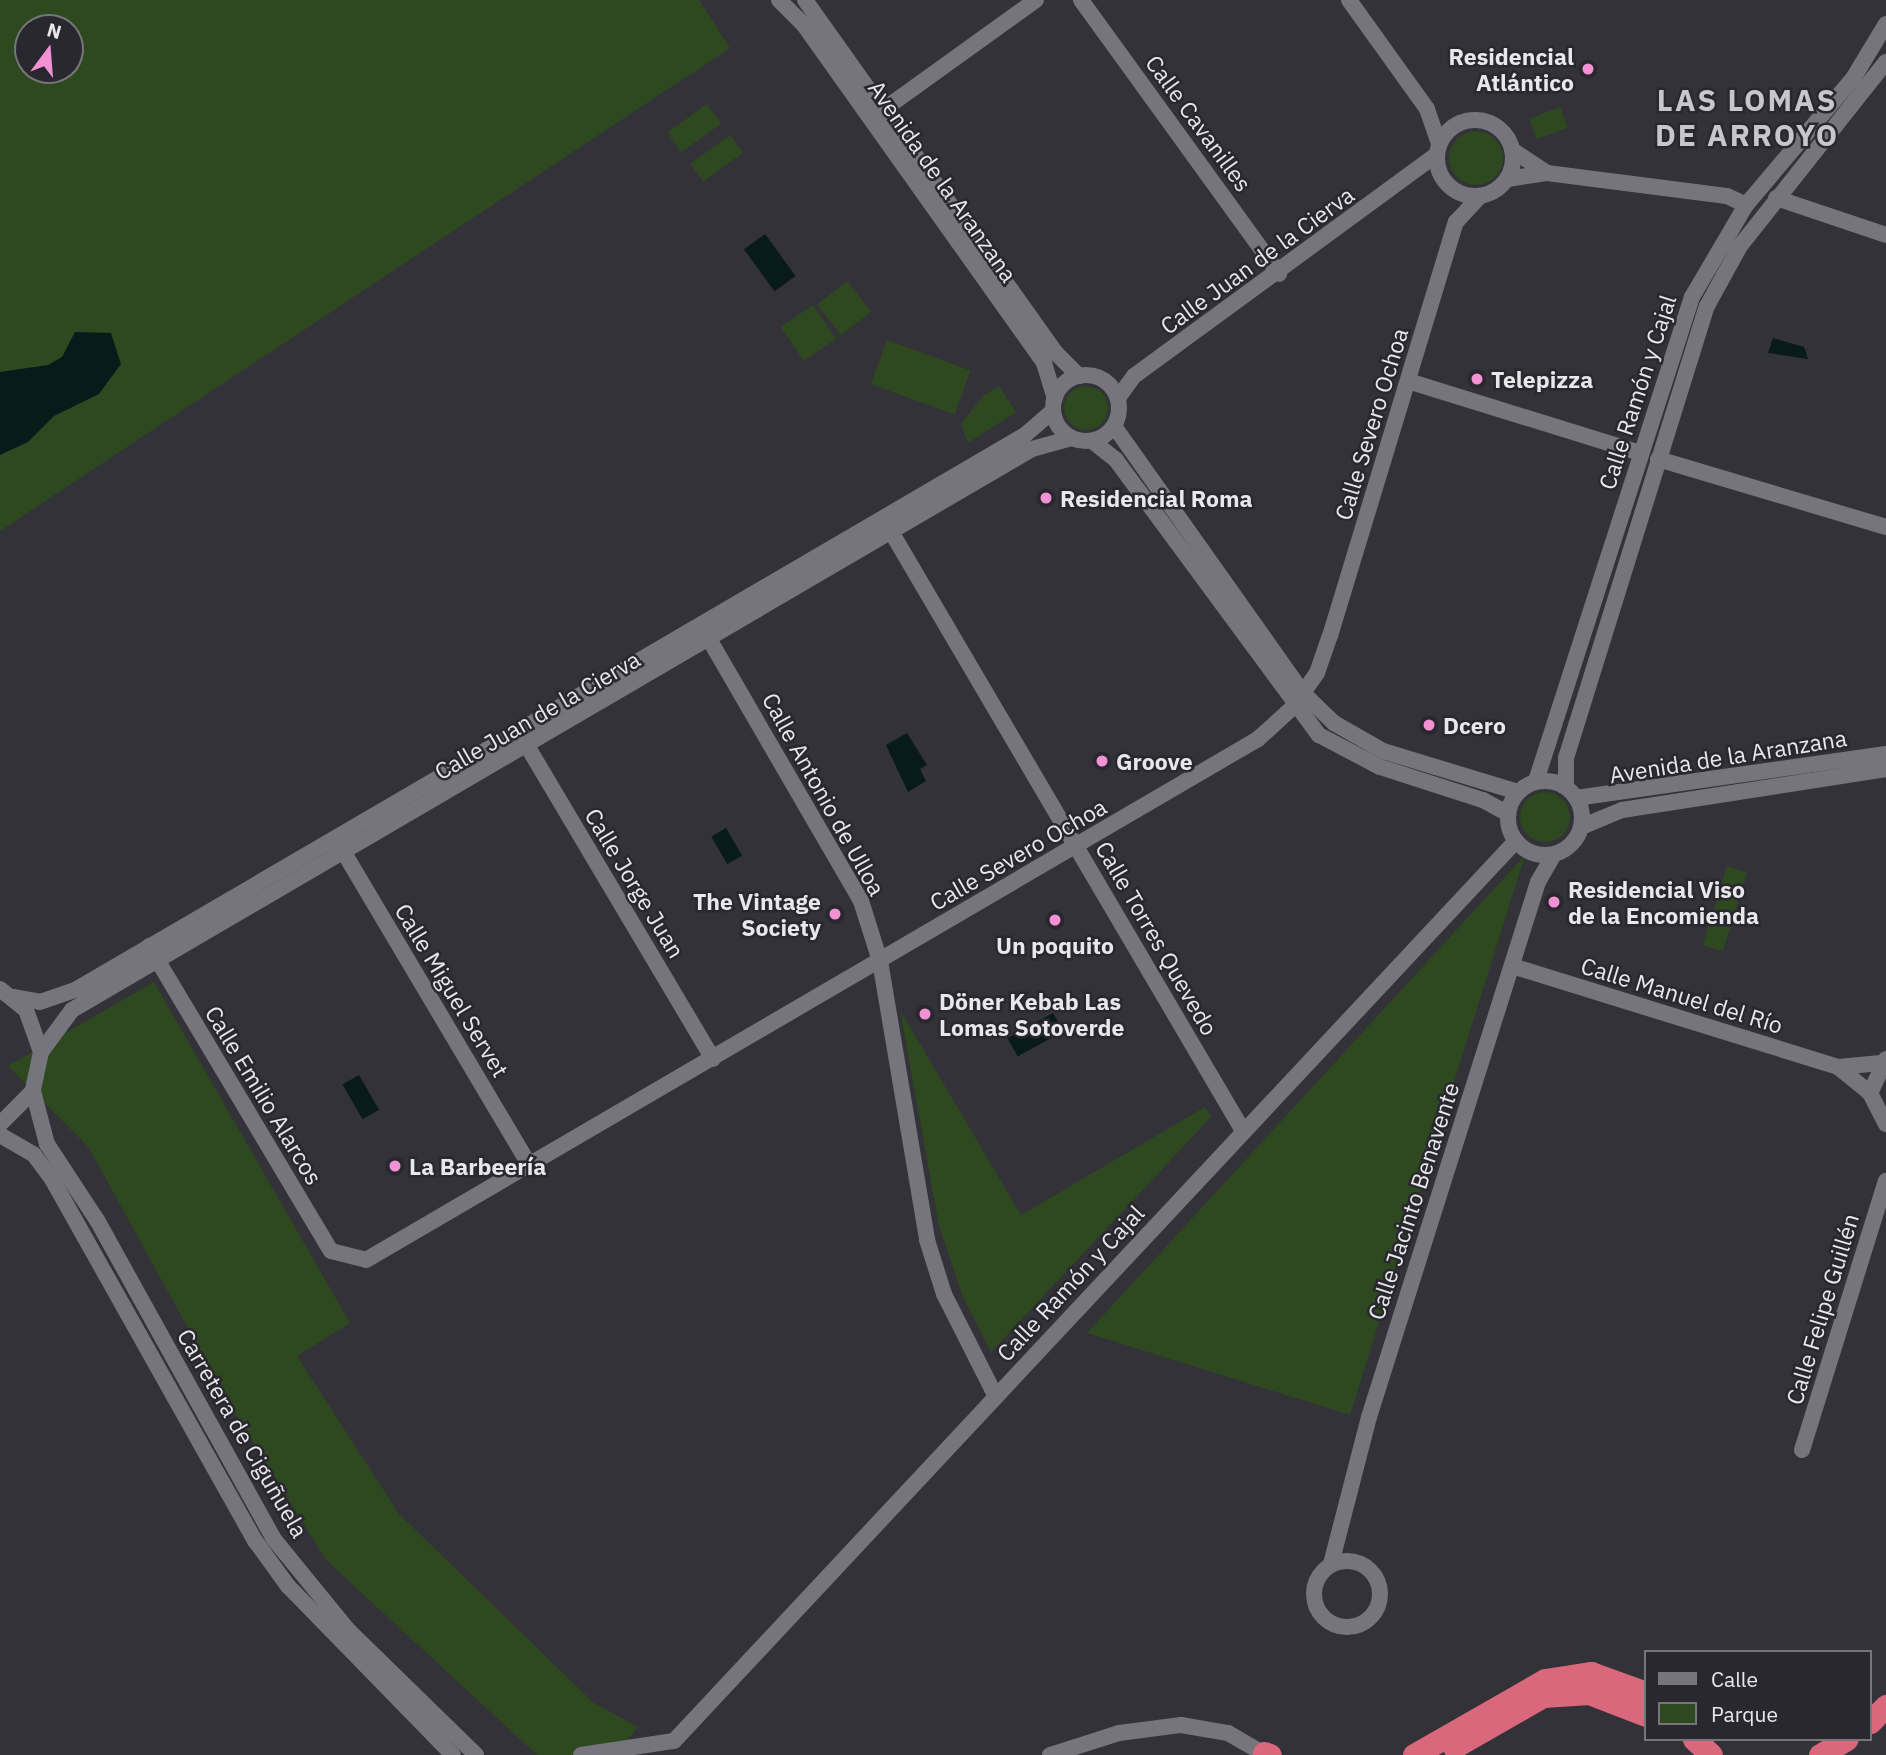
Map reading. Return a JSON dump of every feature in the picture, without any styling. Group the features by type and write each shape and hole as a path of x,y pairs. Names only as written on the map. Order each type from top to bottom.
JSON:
{"highway":[{"path":"1414,1755 1545,1680 1591,1673 1644,1692"},
{"path":"1443,1755 1543,1696 1589,1693 1644,1714"},
{"path":"1872,1720 1886,1706"},
{"path":"1696,1741 1712,1755"},
{"path":"1820,1755 1845,1741"},
{"path":"1833,1755 1847,1741"}],"street":[{"path":"763,0 778,0"},
{"name":"Avenida de la Aranzana","path":"778,0 794,12 876,114 1055,352 1079,376"},
{"name":"Avenida de la Aranzana","path":"805,0 876,114 1044,363 1054,404"},
{"path":"876,114 1036,0"},
{"name":"Calle Cavanilles","path":"1081,0 1279,274"},
{"path":"1349,0 1427,109 1440,175 1452,189 1480,196 1507,179 1547,173 1727,196 1746,205"},
{"name":"Calle Ramón y Cajal","path":"1536,781 1692,297 1746,205 1854,77 1886,24"},
{"name":"Calle Ramón y Cajal","path":"1571,793 1566,758 1707,306 1776,198 1886,62"},
{"path":"1427,109 1460,122 1493,124 1512,150 1547,173"},
{"path":"1437,149 1460,122"},
{"name":"Calle Juan de la Cierva","path":"1118,398 1134,376 1406,181 1437,149"},
{"path":"1507,179 1512,150"},
{"name":"Calle Juan de la Cierva","path":"1406,181 1440,175"},
{"name":"Calle Severo Ochoa","path":"349,1258 366,1260 530,1166 1258,739 1293,708 1304,694 1331,636 1456,222 1452,189"},
{"name":"Calle Severo Ochoa","path":"1456,222 1480,196"},
{"path":"1776,198 1886,235"},
{"path":"1511,829 1518,792 1536,781 1571,793 1581,827 1571,844 1554,854 1536,854 1511,829 1350,754 1293,708 1116,460 1092,441 1072,438 1054,404 1079,376 1108,383 1118,398 1114,426 1304,694 1334,723 1383,751 1518,792"},
{"name":"Calle Juan de la Cierva","path":"1108,383 1134,376"},
{"path":"1408,381 1640,453"},
{"name":"Calle Juan de la Cierva","path":"41,1052 72,1010 159,962 710,640 1025,435 1054,404"},
{"path":"1092,441 1114,426"},
{"name":"Calle Juan de la Cierva","path":"6,993 56,999 701,624 1032,449 1072,438"},
{"path":"1658,459 1886,527"},
{"name":"Calle Torres Quevedo","path":"887,525 1242,1129"},
{"name":"Calle Antonio de Ulloa","path":"701,624 861,901 880,961 927,1240 944,1294 996,1396"},
{"name":"Calle Jorge Juan","path":"518,732 713,1059"},
{"name":"Avenida de la Aranzana","path":"1571,793 1886,754"},
{"name":"Avenida de la Aranzana","path":"1581,827 1622,810 1886,769"},
{"name":"Calle Ramón y Cajal","path":"581,1755 608,1747 637,1752 673,1748 1497,855 1511,829"},
{"name":"Calle Miguel Servet","path":"335,838 530,1166"},
{"name":"Calle Jacinto Benavente","path":"1536,854 1538,882"},
{"name":"Calle Jacinto Benavente","path":"1331,1564 1335,1536 1538,882 1554,854"},
{"name":"Calle Emilio Alarcos","path":"149,946 318,1231 331,1251 349,1258"},
{"name":"Calle Manuel del Río","path":"1512,965 1838,1067 1870,1093"},
{"path":"0,1124 33,1091 41,1052 37,1031 6,993"},
{"path":"1884,1061 1870,1093 1886,1124"},
{"name":"Calle Manuel del Río","path":"1838,1067 1884,1061"},
{"name":"Carretera de Ciguñuela","path":"33,1091 47,1143 97,1220 273,1538 348,1630 476,1755"},
{"name":"Carretera de Ciguñuela","path":"0,1135 34,1155 52,1179 257,1542 288,1586 453,1755"},
{"name":"Calle Felipe Guillén","path":"1802,1450 1886,1181"},
{"path":"1335,1536 1348,1560 1372,1571 1381,1590 1376,1612 1359,1625 1338,1626 1315,1605 1314,1586 1331,1564 1348,1560"},
{"path":"1050,1755 1119,1733 1181,1724 1227,1733 1266,1754"}],"green space":[{"path":"0,0 699,0 730,48 0,531"},
{"path":"707,104 721,123 681,152 667,133"},
{"path":"1560,107 1568,128 1537,139 1529,119"},
{"path":"1476,131 1495,139 1503,158 1495,177 1476,185 1457,177 1449,158 1457,139"},
{"path":"730,135 743,153 703,182 690,164"},
{"path":"847,281 871,312 841,335 817,304"},
{"path":"813,305 836,339 804,361 781,327"},
{"path":"887,340 971,370 955,415 871,384"},
{"path":"999,386 1016,412 968,443 961,424 983,396"},
{"path":"1086,386 1101,393 1108,408 1101,423 1086,430 1071,423 1064,408 1071,393"},
{"path":"1535,793 1555,793 1569,807 1569,827 1555,841 1535,841 1521,827 1521,807"},
{"path":"1525,855 1350,1415 1087,1333"},
{"path":"1727,866 1747,872 1723,952 1703,945"},
{"path":"154,982 350,1323 297,1356 399,1514 594,1703 638,1727 615,1755 537,1755 326,1560 234,1412 89,1148 8,1066"},
{"path":"900,1010 1021,1215 1205,1107 1211,1117 991,1352 963,1297 939,1226"}],"shaded area":[{"path":"765,234 796,276 775,291 744,249"},
{"path":"75,332 111,333 121,364 99,394 54,416 28,442 0,455 0,372 48,365 62,357"},
{"path":"1773,338 1804,347 1808,359 1768,353"},
{"path":"907,733 927,765 920,769 926,781 908,792 886,745"},
{"path":"726,828 742,856 727,864 711,836"},
{"path":"1053,1013 1063,1031 1018,1057 1008,1038"},
{"path":"359,1075 379,1110 363,1119 343,1084"}],"place":[{"name":"Residencial Atlántico","path":"1588,69"},
{"name":"Telepizza","path":"1477,379"},
{"name":"Residencial Roma","path":"1046,498"},
{"name":"Dcero","path":"1429,725"},
{"name":"Groove","path":"1102,761"},
{"name":"Residencial Viso de la Encomienda","path":"1554,902"},
{"name":"The Vintage Society","path":"835,914"},
{"name":"Un poquito","path":"1055,920"},
{"name":"Döner Kebab Las Lomas Sotoverde","path":"925,1014"},
{"name":"La Barbeería","path":"395,1166"}],"district":[{"name":"LAS LOMAS DE ARROYO","path":"1747,117"}]}
